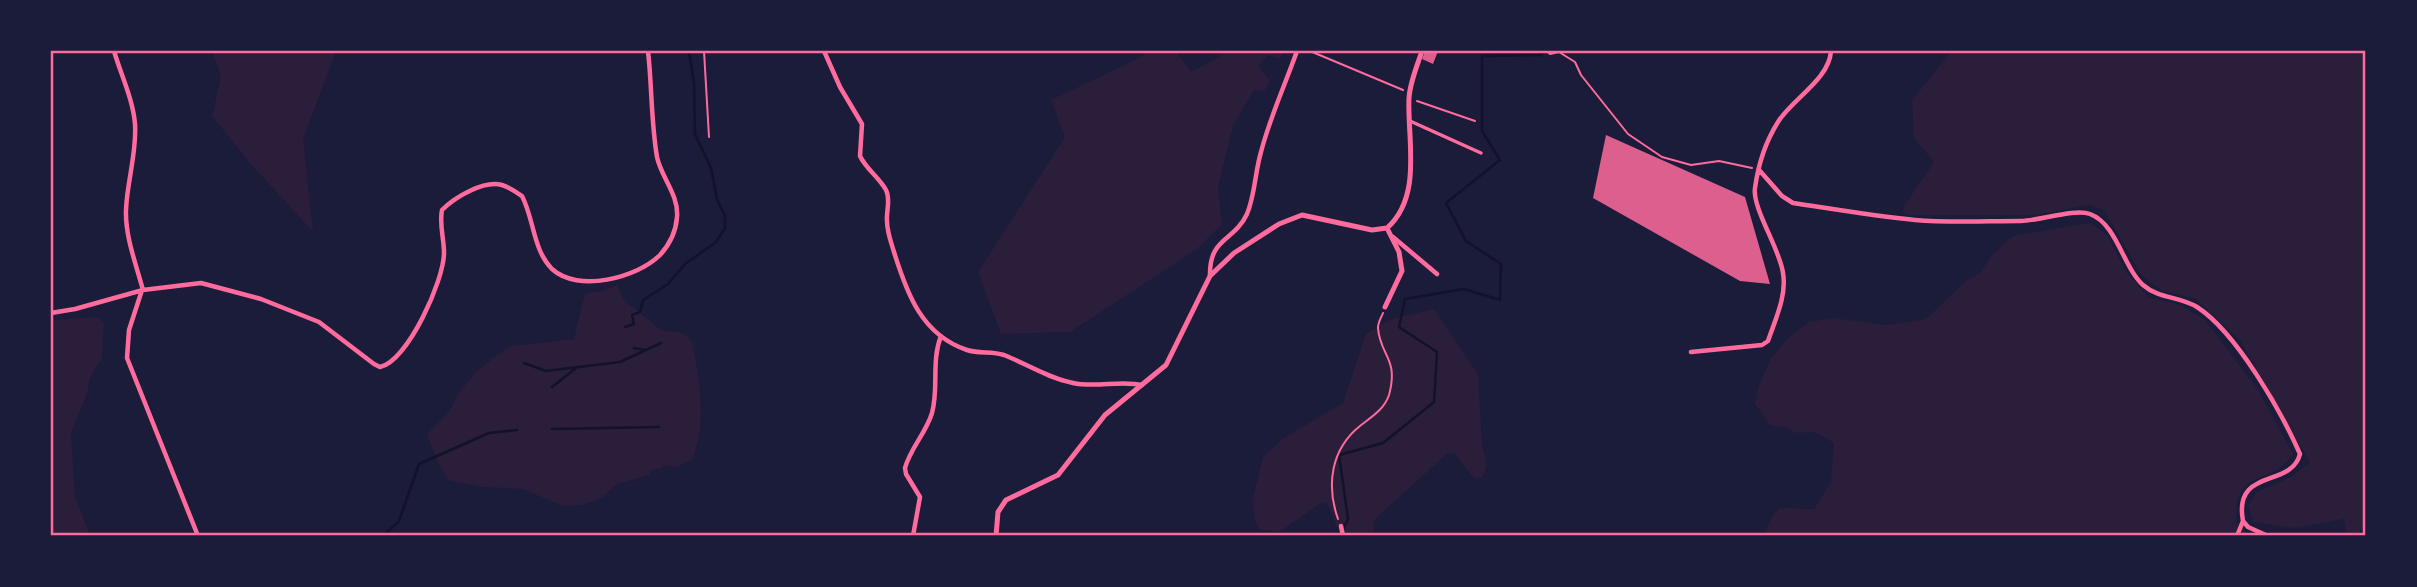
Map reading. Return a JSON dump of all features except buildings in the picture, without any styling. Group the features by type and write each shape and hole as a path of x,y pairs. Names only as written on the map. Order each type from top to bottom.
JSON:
{"street":[{"path":"114,51 135,125 126,213 129,240 143,290 129,330 127,358 198,536"},
{"path":"51,313 143,290 201,283 261,299 319,322 343,338 360,354 380,367 385,366 396,358 431,303 444,254 442,210 465,194 492,183 500,184 522,196 540,253 553,270 573,280 608,280 628,274 659,256 675,233 678,215 658,161 653,131 648,51"},
{"path":"824,51 840,87 862,124 861,159 887,194 887,227 905,286 920,316 941,336 967,350 1001,354 1050,376 1074,383 1143,386"},
{"path":"1210,276 1209,265 1213,252 1243,222 1248,213 1269,120 1297,51"},
{"path":"1388,231 1398,215 1406,192 1412,152 1409,96 1422,51"},
{"path":"1692,352 1762,345 1768,341 1783,293 1783,273 1771,234 1755,200 1754,189 1768,141 1779,121 1825,69 1831,51"},
{"path":"1410,121 1481,153"},
{"path":"1760,171 1782,196 1793,203 1917,220 2021,221 2044,220 2072,213 2090,214 2117,240 2132,272 2144,286 2159,296 2186,302 2198,308 2227,336 2261,380 2294,440 2300,454 2297,464 2291,470 2248,489 2244,498 2243,521 2237,536"},
{"path":"996,536 998,512 1006,500 1058,475 1097,424 1170,360 1210,276 1234,253 1291,217 1302,215 1388,231 1437,274"},
{"path":"1385,307 1402,271 1399,252 1388,231"},
{"path":"913,536 920,498 905,468 932,414 935,391 934,359 941,336"},
{"path":"2243,521 2248,527 2268,536"},
{"path":"1341,526 1343,536"}],"path":[{"path":"705,51 709,136"},
{"path":"1310,51 1409,96 1475,121"},
{"path":"1548,52 1559,52 1575,62 1581,75 1628,134 1662,157 1691,165 1719,161 1760,171"},
{"path":"1341,526 1331,491 1334,463 1354,431 1386,402 1392,382 1392,365 1378,330 1385,307"}],"shaded area":[{"path":"212,51 336,51 303,139 313,232 250,163 212,116 221,77"},
{"path":"1148,51 1175,51 1191,72 1224,54 1223,51 1283,51 1280,59 1268,55 1258,66 1270,80 1264,92 1254,90 1233,126 1218,187 1222,224 1196,250 1070,332 1001,334 978,272 1065,137 1051,100 1137,59"},
{"path":"1952,51 2366,51 2366,526 2355,536 2347,536 2344,519 2295,528 2253,522 2248,505 2257,492 2291,477 2310,463 2240,340 2196,299 2163,291 2142,276 2104,210 2089,205 2035,215 1908,215 1903,212 1904,206 1934,162 1914,138 1912,100"},
{"path":"2090,223 2108,236 2126,272 2149,298 2181,305 2205,320 2257,388 2293,454 2284,465 2247,484 2241,492 2236,523 2251,536 1764,536 1779,508 1814,509 1831,482 1834,443 1815,432 1796,433 1787,428 1770,425 1755,404 1759,386 1771,358 1788,338 1809,322 1833,318 1887,325 1926,319 1966,281 1980,273 1992,255 2013,236"},
{"path":"617,285 625,301 657,327 682,333 692,341 701,416 692,460 677,467 663,465 662,468 651,470 650,475 617,484 603,497 583,505 563,506 523,489 482,487 448,480 437,461 427,434 449,412 460,391 477,371 512,346 574,339 585,293"},
{"path":"1434,309 1478,374 1482,444 1487,467 1482,478 1474,478 1454,453 1448,453 1374,520 1373,536 1341,536 1327,503 1320,504 1279,532 1260,529 1255,521 1252,502 1263,457 1282,439 1343,403 1366,334 1391,319"},
{"path":"98,317 104,323 102,359 92,373 71,434 75,496 90,536 51,536 51,320"}],"waterway":[{"path":"625,327 634,324 632,315 640,312 643,300 668,284 685,264 716,242 725,228 725,216 717,199 711,168 695,134 694,83 689,51"},
{"path":"1340,536 1348,519 1339,455 1383,443 1434,402 1437,352 1399,327 1405,299 1464,289 1500,300 1501,264 1466,241 1446,203 1500,160 1482,131 1482,56 1541,55 1544,51"},
{"path":"524,363 546,371 620,362 661,343"},
{"path":"634,348 645,350"},
{"path":"552,387 576,368"},
{"path":"552,429 659,427"},
{"path":"383,536 399,521 419,464 489,433 517,430"}]}
